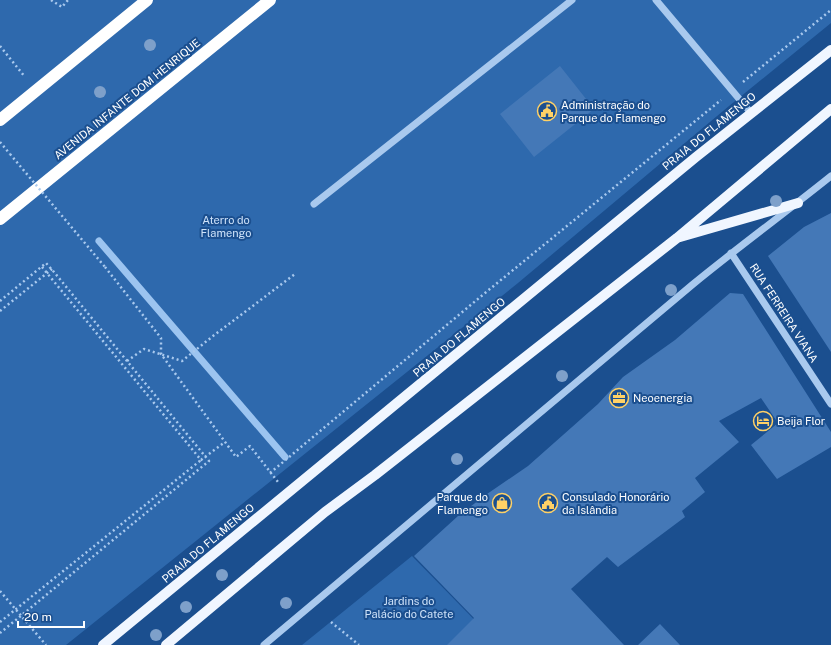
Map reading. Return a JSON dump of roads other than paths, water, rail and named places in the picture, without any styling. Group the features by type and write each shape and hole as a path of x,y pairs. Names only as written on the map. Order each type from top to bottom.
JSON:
{"highway":[{"path":"0,120 146,0"},
{"name":"AVENIDA INFANTE DOM HENRIQUE","path":"0,219 270,0"}],"main road":[{"name":"PRAIA DO FLAMENGO","path":"103,645 751,113 831,50"},
{"path":"166,645 325,512 382,470 677,238 831,109"},
{"path":"677,238 798,203"}],"street":[{"path":"314,204 572,0"},
{"path":"656,0 751,113"},
{"path":"264,645 731,253 798,203 831,176"},
{"name":"RUA FERREIRA VIANA","path":"731,253 831,404"}],"waterway":[{"path":"99,241 285,457"}],"place":[{"name":"Administração do Parque do Flamengo","path":"547,111"},
{"name":"Neoenergia","path":"619,398"},
{"name":"Beija Flor","path":"763,421"},
{"name":"Parque do Flamengo","path":"502,503"},
{"name":"Consulado Honorário da Islândia","path":"548,503"}],"park label":[{"name":"Aterro do Flamengo","path":"226,226"},
{"name":"Jardins do Palácio do Catete","path":"409,607"}]}
